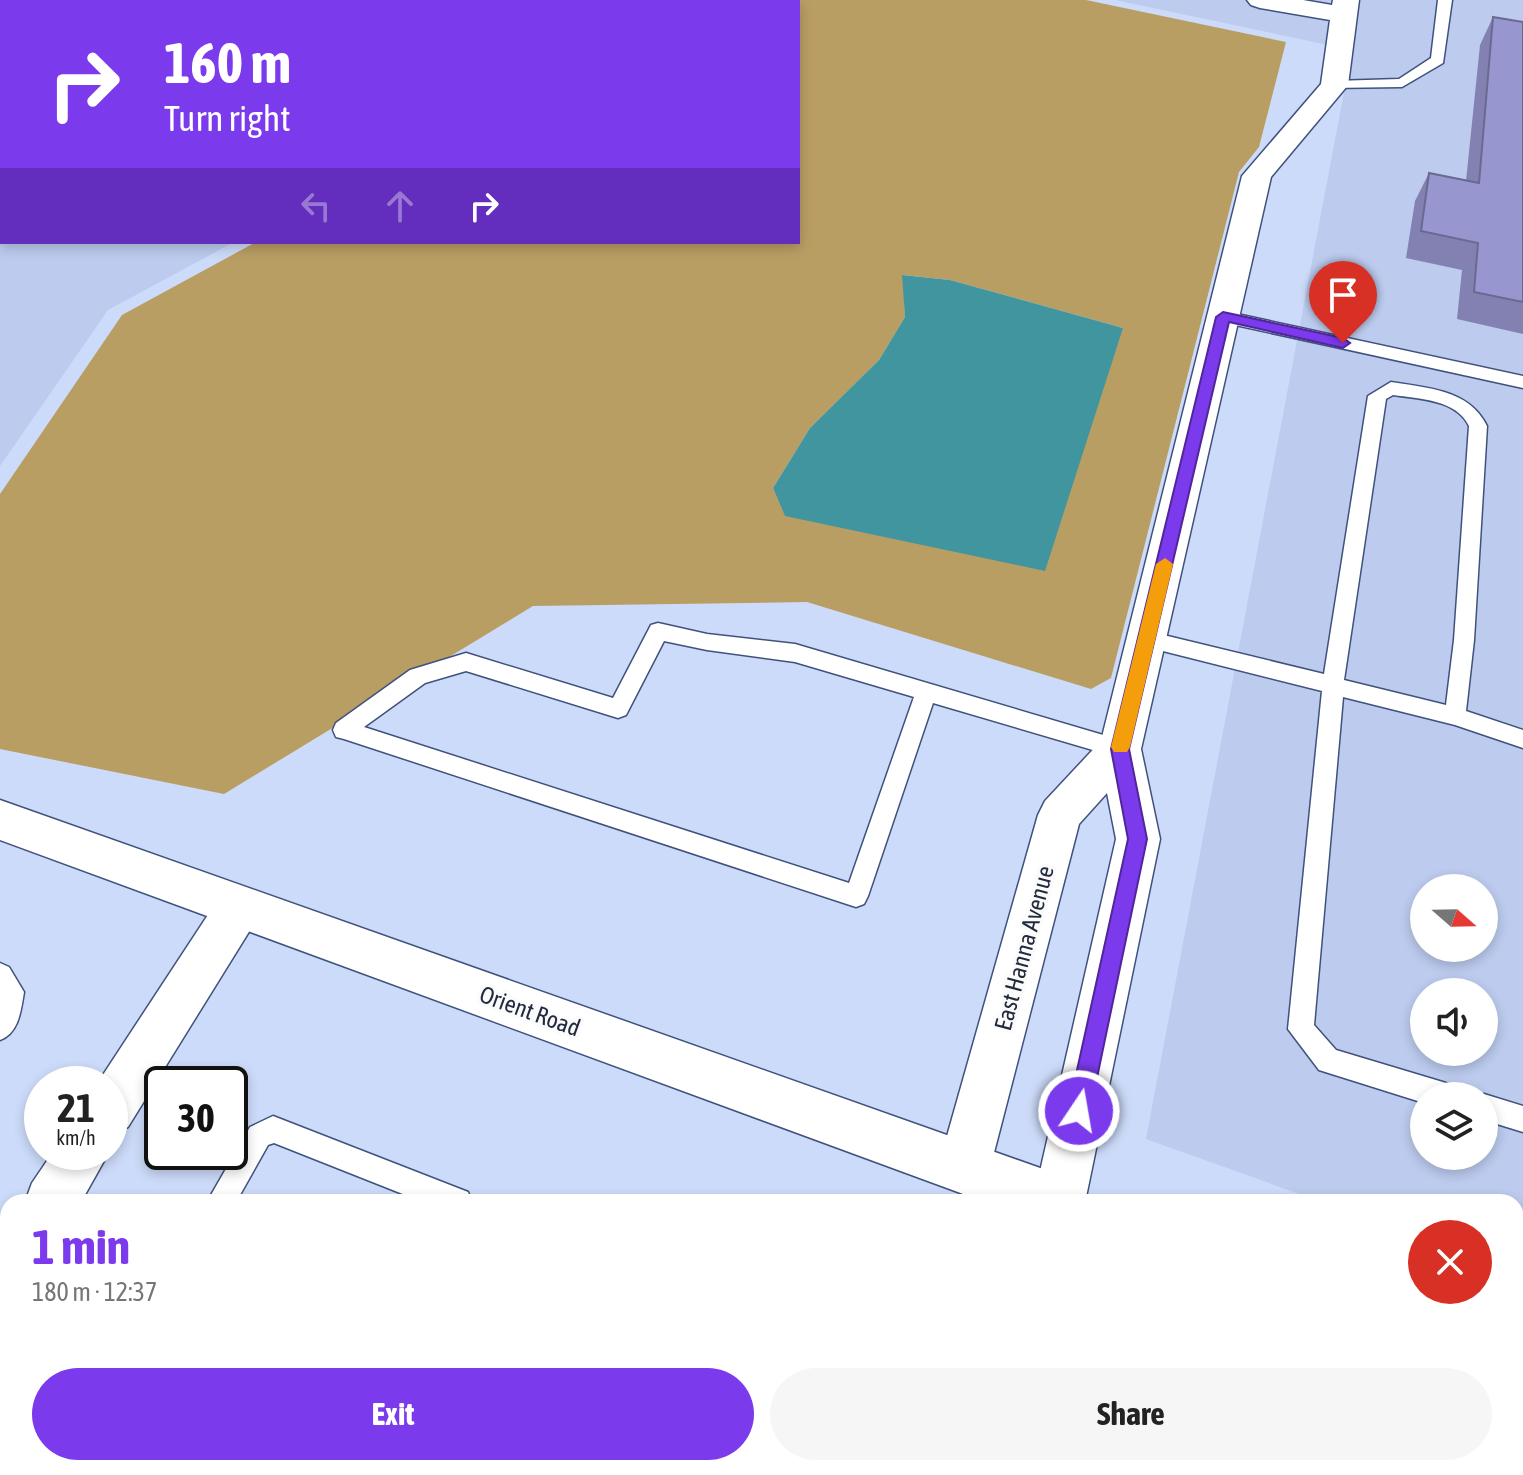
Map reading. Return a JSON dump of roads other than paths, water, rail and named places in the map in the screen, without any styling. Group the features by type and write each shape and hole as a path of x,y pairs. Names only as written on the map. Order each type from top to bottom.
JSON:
{"street":[{"path":"1260,0 1345,7 1334,85"},
{"name":"East Hanna Avenue","path":"1062,1194 1138,839 1120,749 1257,176 1334,85"},
{"name":"East Hanna Avenue","path":"964,1168 1060,815 1120,749"},
{"name":"Orient Road","path":"0,820 1037,1194"},
{"path":"128,1081 239,907"},
{"path":"56,1194 71,1170"}],"lane":[{"path":"1334,85 1402,83 1438,60 1445,0"},
{"path":"1223,317 1523,382"},
{"path":"1410,1085 1328,1061 1301,1029 1333,685 1377,396 1391,388 1465,406 1475,414 1478,426 1464,640 1455,716"},
{"path":"926,693 856,896 344,730 418,676 466,662 618,709 658,631 707,642 795,653 1120,749"},
{"path":"1147,639 1455,716 1523,739"},
{"path":"0,975 12,992 6,1019 0,1028"},
{"path":"1498,1111 1523,1119"},
{"path":"226,1194 259,1136 273,1129 438,1194"}]}
